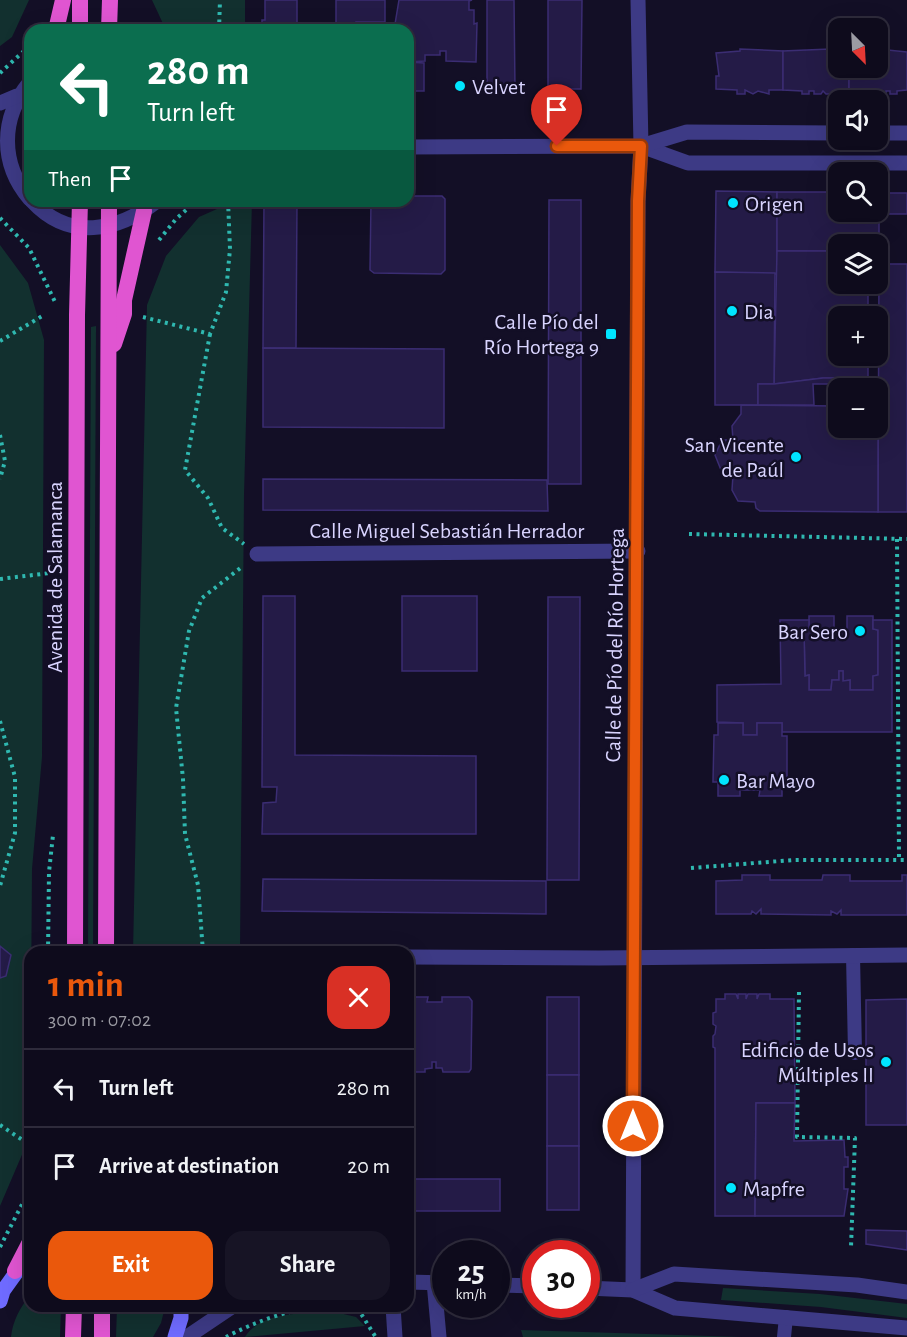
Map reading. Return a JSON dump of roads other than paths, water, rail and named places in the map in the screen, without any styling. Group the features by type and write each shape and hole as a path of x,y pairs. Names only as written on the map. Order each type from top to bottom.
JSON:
{"highway":[{"path":"57,24 63,0"},
{"path":"80,0 80,24"},
{"path":"109,24 110,0"},
{"name":"Avenida de Salamanca","path":"75,946 77,315 80,207"},
{"path":"106,946 109,207"},
{"path":"110,357 124,314 123,300 150,207"},
{"path":"15,1271 24,1254"},
{"path":"74,1312 74,1337"},
{"path":"102,1312 102,1337"}],"main road":[{"path":"1,1295 15,1271 24,1262"},
{"path":"175,1337 181,1312"}],"street":[{"name":"Calle de Pío del Río Hortega","path":"633,1290 638,201 641,146 638,0"},
{"path":"24,88 17,96 6,125 5,148 17,186 24,193"},
{"path":"0,103 17,96"},
{"path":"414,147 641,146 687,132 828,133"},
{"path":"888,133 907,133"},
{"path":"641,146 688,163 907,163"},
{"path":"0,181 17,186"},
{"path":"38,207 44,214 81,228 109,228 148,207"},
{"name":"Calle Miguel Sebastián Herrador","path":"257,554 638,551"},
{"path":"414,957 634,958 907,955"},
{"path":"633,1290 674,1274 857,1285 907,1292"},
{"path":"414,1282 432,1283"},
{"path":"600,1289 633,1290 675,1308 907,1328"},
{"path":"187,1337 224,1312"},
{"path":"393,1312 395,1337"},
{"path":"439,1318 439,1337"}],"lane":[{"path":"853,954 855,1053"},
{"path":"784,1337 786,1317"}],"place":[{"name":"Velvet","path":"460,86"},
{"name":"Origen","path":"733,203"},
{"name":"Dia","path":"732,311"},
{"name":"Calle Pío del Río Hortega 9","path":"611,334"},
{"name":"San Vicente de Paúl","path":"796,457"},
{"name":"Bar Sero","path":"860,631"},
{"name":"Bar Mayo","path":"724,780"},
{"name":"Edificio de Usos Múltiples II","path":"886,1062"},
{"name":"Mapfre","path":"731,1188"}]}
